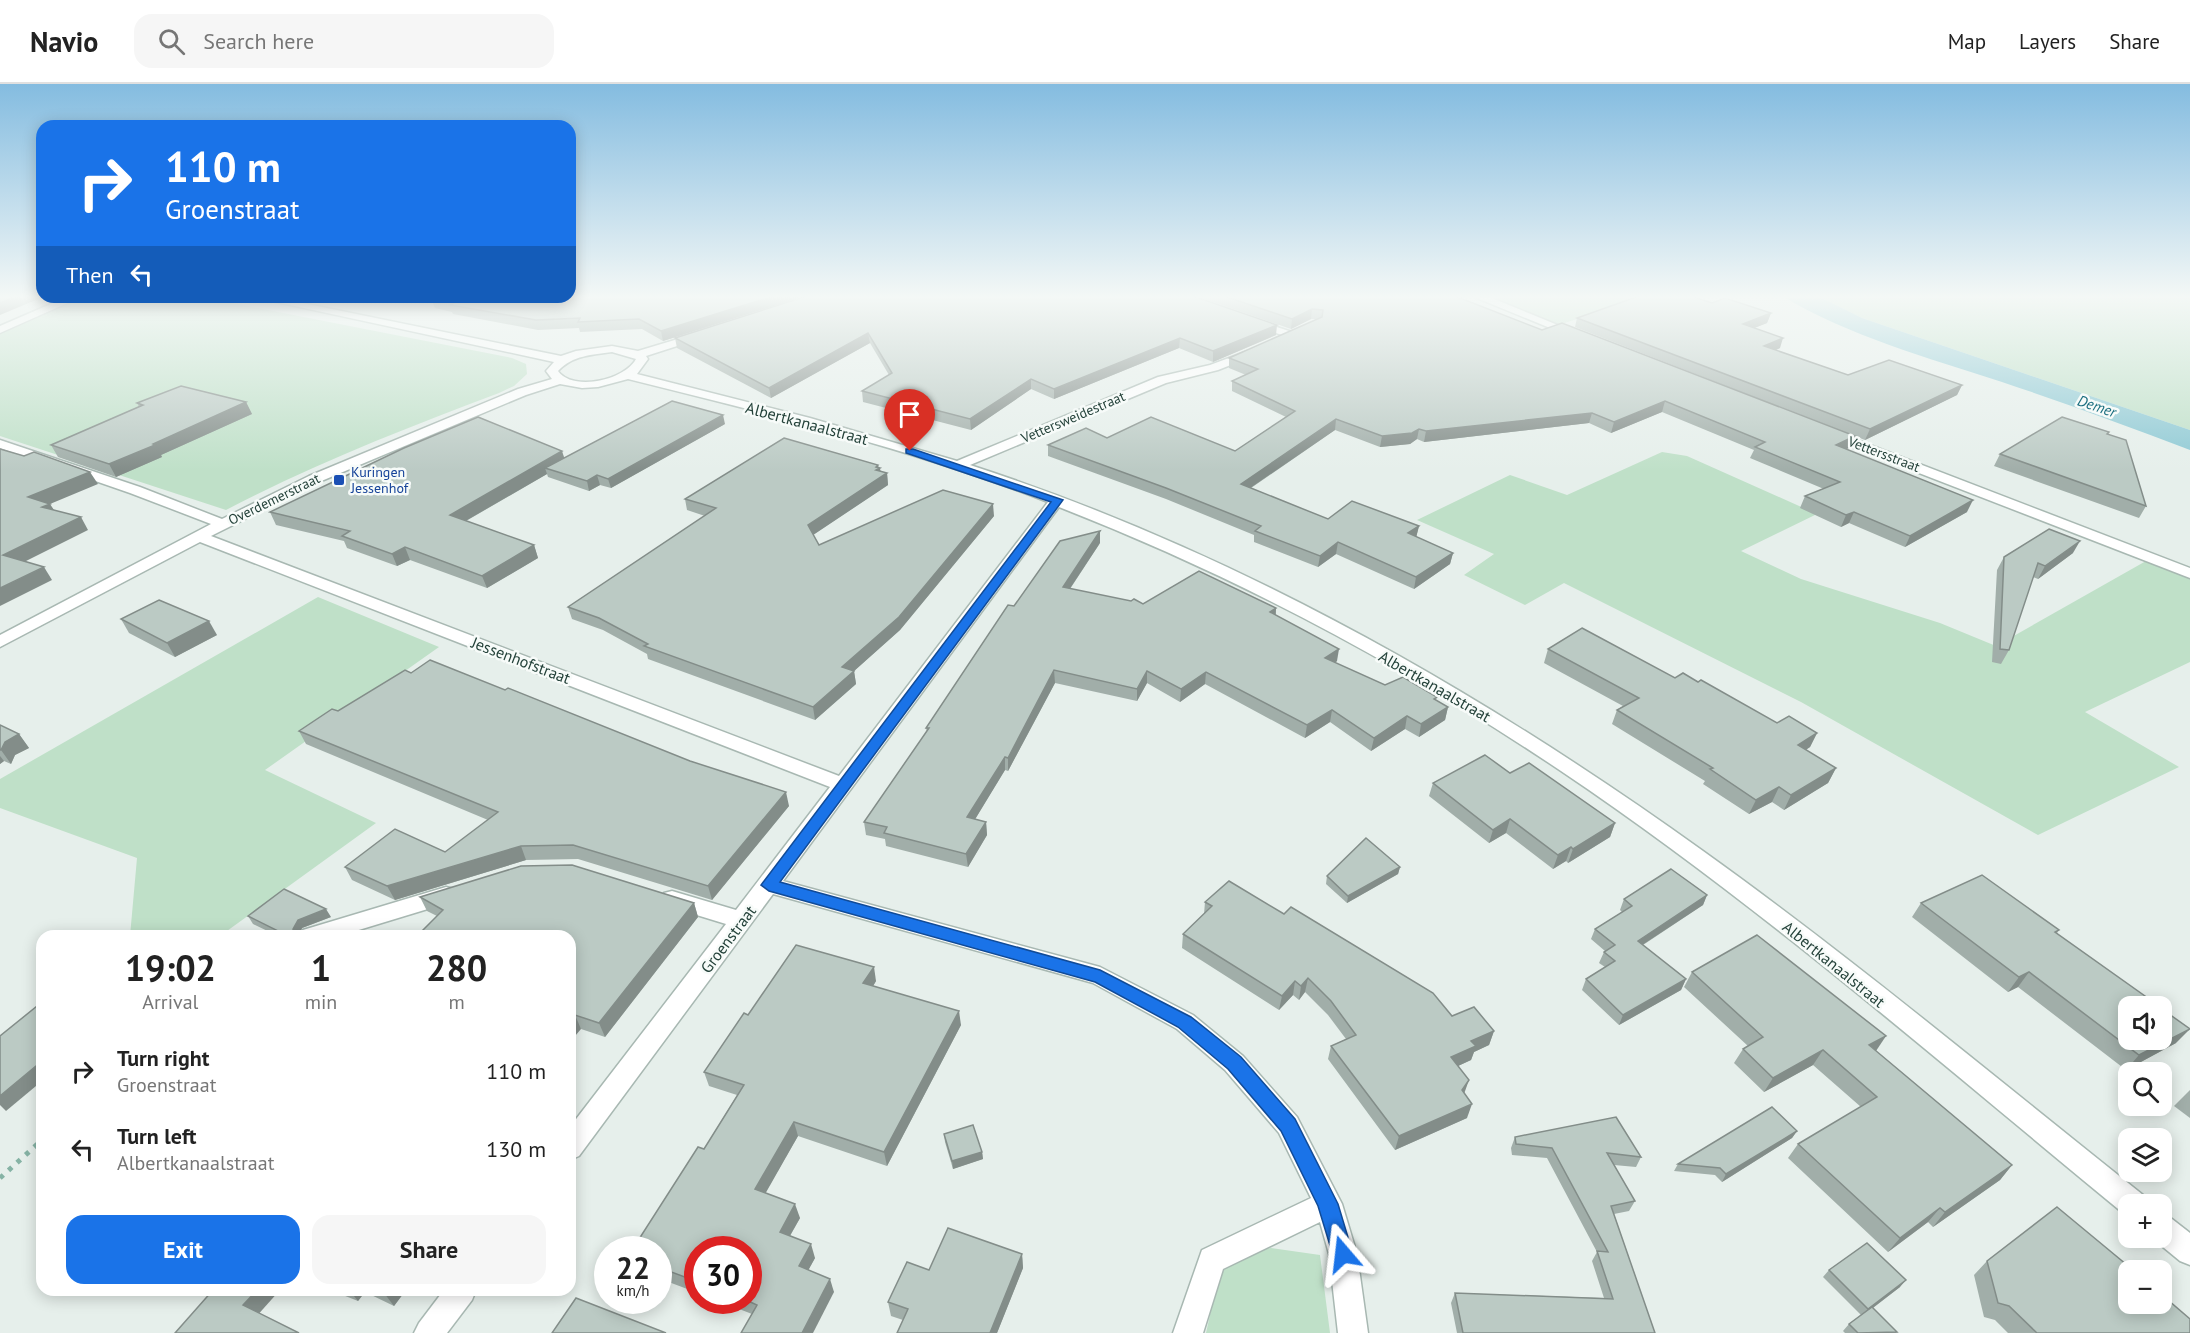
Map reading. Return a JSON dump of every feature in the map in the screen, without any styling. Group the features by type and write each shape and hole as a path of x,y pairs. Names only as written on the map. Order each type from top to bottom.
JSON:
{"street":[{"path":"534,354 562,360 582,354"},
{"path":"627,375 641,365 642,359 635,354"},
{"name":"Vettersweidestraat","path":"957,466 1162,380 1214,368 1248,354"},
{"path":"559,380 552,371 562,360"},
{"name":"Albertkanaalstraat","path":"627,375 855,435 1057,500 1144,536 1323,622 1465,701 1631,809 1775,916 2121,1194"},
{"name":"Overdemerstraat","path":"0,642 199,536 314,479 522,393 559,380 583,384 627,375"},
{"name":"Vettersstraat","path":"1816,428 2190,573"},
{"path":"0,444 135,490 223,524"},
{"name":"Groenstraat","path":"576,1140 1057,500"},
{"name":"Jessenhofstraat","path":"199,536 843,785"},
{"path":"769,885 1100,976 1185,1022 1234,1063 1288,1125 1328,1204 1343,1254 1353,1333"},
{"path":"331,930 470,888"},
{"path":"654,893 742,920"},
{"path":"1188,1333 1212,1260 1328,1204"},
{"path":"2172,1236 2190,1251"},
{"path":"429,1333 457,1296"}],"path":[{"path":"0,1178 36,1145"}],"green space":[{"path":"0,354 493,354 526,364 527,374 514,386 361,447 226,510 0,436"},
{"path":"1968,354 2190,354 2190,430"},
{"path":"1662,452 1687,456 1817,514 1741,551 1801,579 1940,623 1996,646 2146,561 2190,578 2190,662 2085,712 2179,767 2038,835 1801,702 1564,583 1525,605 1464,575 1494,554 1417,520 1510,475 1567,495"},
{"path":"318,597 439,647 265,770 376,823 228,930 131,930 137,858 0,808 0,779"},
{"path":"1271,1248 1320,1255 1330,1333 1206,1333 1217,1286 1228,1265 1238,1257"}],"water":[{"name":"Demer","path":"1917,354 1968,354 2190,430 2190,450 2119,423"}],"building":[{"path":"706,354 830,354 769,388"},
{"path":"881,354 1140,354 1054,389 1031,379 970,419 862,391 892,373"},
{"path":"1237,354 1643,354 1855,436 1836,445 1973,500 1910,536 1854,512 1846,515 1805,496 1840,482 1755,447 1765,442 1665,401 1614,422 1592,413 1426,431 1419,429 1412,433 1382,436 1336,419 1241,484 1328,519 1352,501 1419,526 1408,533 1453,553 1416,577 1338,542 1320,556 1255,531 1261,526 1048,445 1086,428 1107,438 1151,417 1235,451 1295,411 1232,381 1258,369 1229,358"},
{"path":"1673,354 1788,354 1848,375 1889,360 1962,385 1870,429"},
{"path":"181,386 246,402 109,464 51,445 143,405 137,403"},
{"path":"672,401 723,415 608,479 597,475 587,481 545,468"},
{"path":"478,417 562,451 450,515 534,545 482,576 405,547 392,554 342,536 350,531 270,512 404,448"},
{"path":"2062,417 2126,440 2146,506 2000,454"},
{"path":"784,438 878,465 876,467 880,468 876,470 887,473 808,525 819,545 943,490 993,504 899,617 842,667 854,671 813,707 644,646 648,644 599,618 568,607 716,508 685,499"},
{"path":"0,449 24,456 34,452 90,472 28,497 50,504 42,507 81,517 3,555 44,567 0,588"},
{"path":"2049,529 2080,541 2045,566 2038,563 2009,650 2000,649 2004,557"},
{"path":"1100,531 1063,587 1131,601 1134,599 1143,604 1199,571 1276,608 1270,612 1339,649 1325,658 1385,685 1403,677 1437,697 1434,699 1448,707 1421,724 1407,716 1374,738 1332,710 1307,725 1206,672 1181,689 1147,671 1137,689 1054,670 1008,758 1005,757 967,817 986,822 966,854 884,833 887,827 864,822 929,728 926,728 1008,605 1014,606 1060,541"},
{"path":"159,600 209,621 167,643 121,619"},
{"path":"1582,628 1675,678 1683,673 1698,682 1701,680 1777,723 1789,716 1817,733 1798,745 1836,768 1791,795 1779,787 1756,800 1710,769 1713,768 1617,710 1639,698 1548,649"},
{"path":"430,660 505,690 508,688 690,761 786,792 708,886 573,845 521,846 387,886 345,867 395,829 445,852 498,812 299,731 332,709 338,711 405,670 411,673"},
{"path":"0,725 19,734 5,742 1,750 0,750"},
{"path":"1485,755 1510,773 1529,763 1615,823 1573,849 1571,847 1558,855 1510,819 1493,830 1433,783"},
{"path":"1366,838 1400,867 1348,896 1327,876"},
{"path":"572,865 694,903 599,1023 576,1015 576,930 423,930 443,910 420,897 521,866"},
{"path":"1671,869 1707,895 1638,941 1686,979 1623,1015 1586,979 1615,961 1604,952 1615,945 1595,929 1632,906 1624,899"},
{"path":"1982,875 2059,930 2055,932 2145,996 2118,996 2118,1039 2029,972 2019,977 1921,903"},
{"path":"1229,881 1284,914 1291,907 1433,993 1452,1016 1474,1007 1494,1031 1471,1041 1476,1046 1451,1057 1469,1080 1462,1090 1472,1104 1399,1136 1331,1046 1356,1035 1331,1001 1308,978 1301,986 1295,981 1282,996 1183,934 1212,906 1205,902"},
{"path":"284,889 326,909 298,920 293,929 296,930 276,930 248,916"},
{"path":"1757,935 1886,1036 1869,1045 2012,1165 1945,1212 1940,1208 1900,1238 1798,1144 1877,1097 1823,1050 1773,1078 1743,1049 1763,1037 1692,972"},
{"path":"796,945 874,967 863,983 959,1011 884,1152 794,1122 755,1189 795,1204 780,1232 811,1244 799,1266 830,1279 802,1333 741,1333 752,1314 762,1314 762,1236 684,1236 684,1277 672,1272 672,1236 641,1236 698,1147 704,1149 744,1085 704,1072 744,1013 748,1015"},
{"path":"36,1007 36,1066 0,1096 0,1036"},
{"path":"2172,1016 2190,1029 2172,1038"},
{"path":"2132,1050 2149,1050 2139,1055"},
{"path":"1772,1107 1797,1131 1726,1174 1720,1168 1678,1164"},
{"path":"1616,1117 1641,1157 1607,1153 1635,1201 1611,1206 1655,1333 1463,1333 1455,1293 1613,1299 1597,1251 1608,1252 1552,1148 1516,1144 1515,1137"},
{"path":"973,1125 982,1152 952,1161 944,1134"},
{"path":"2057,1207 2121,1260 2118,1260 2118,1314 2172,1314 2172,1304 2190,1319 2190,1333 2037,1333 2009,1306 1998,1303 1987,1261"},
{"path":"948,1228 1022,1254 990,1333 897,1333 908,1309 888,1302 907,1262 929,1270"},
{"path":"1867,1243 1906,1280 1868,1309 1829,1270"},
{"path":"208,1296 251,1296 243,1305 299,1333 175,1333"},
{"path":"576,1298 594,1305 594,1314 617,1314 666,1333 552,1333"},
{"path":"1872,1307 1897,1332 1858,1333 1849,1324"}],"place":[{"name":"Kuringen Jessenhof","path":"339,480"}],"route":[{"path":"910,451 1057,500 769,885 1100,976 1185,1022 1234,1063 1288,1125 1328,1204 1343,1254"}]}
